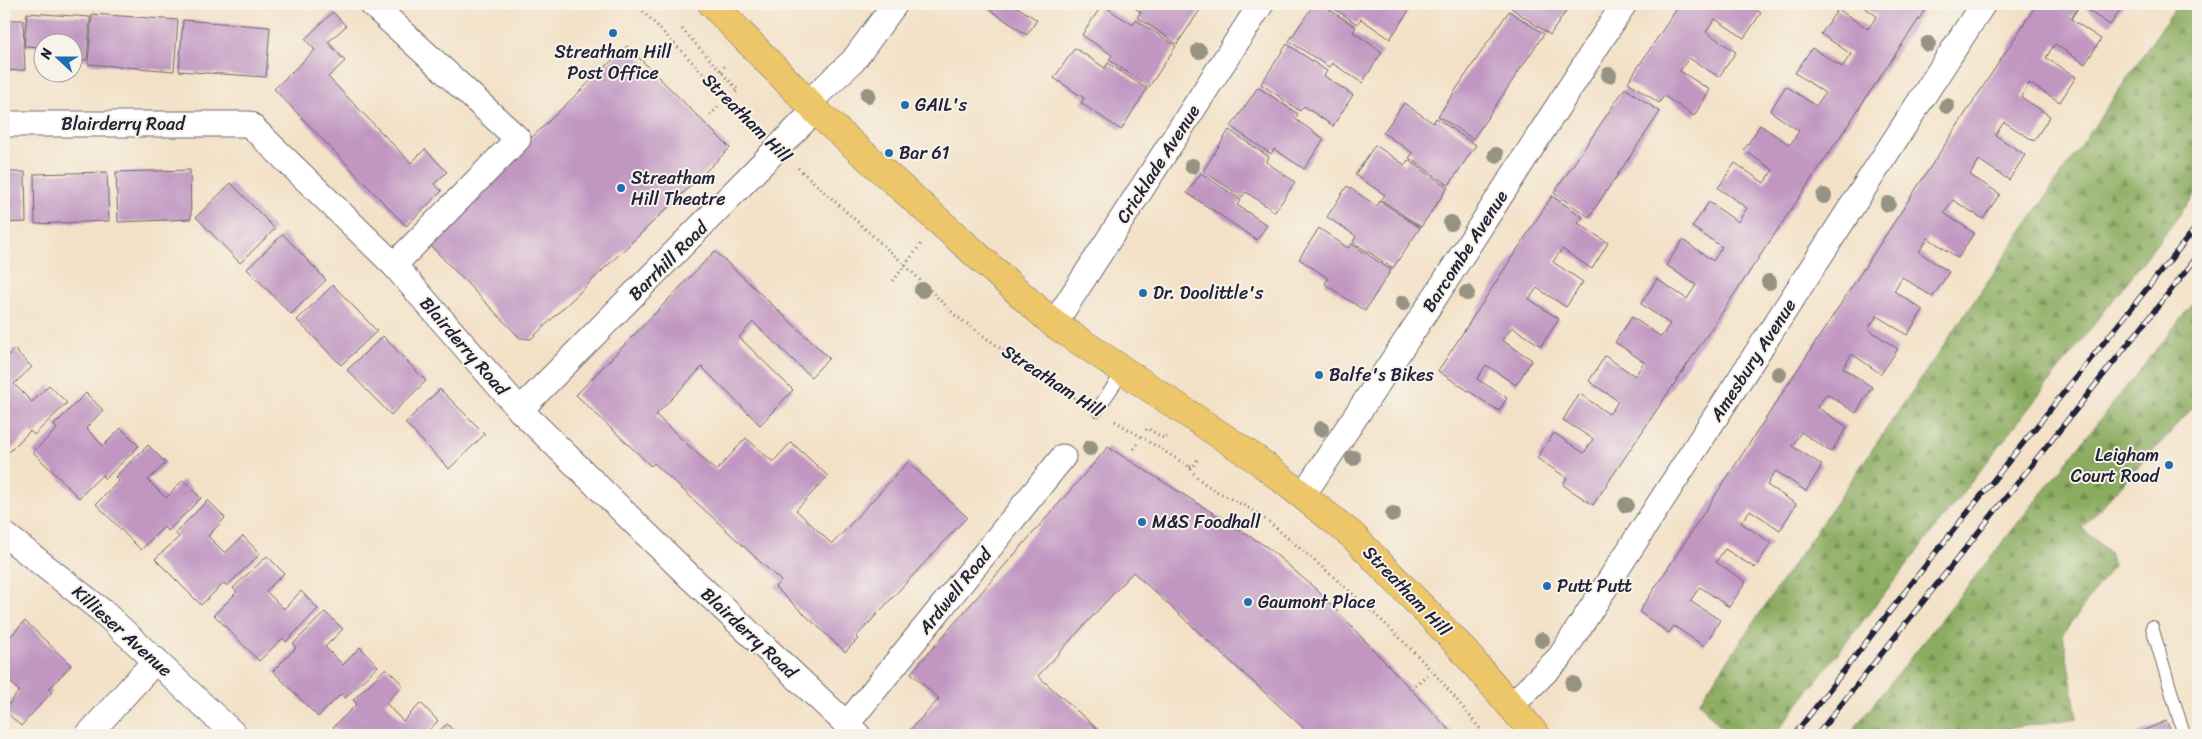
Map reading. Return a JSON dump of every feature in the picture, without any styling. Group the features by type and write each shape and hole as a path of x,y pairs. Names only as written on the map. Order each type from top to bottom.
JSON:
{"highway":[{"name":"Streatham Hill","path":"712,4 811,107 1054,324 1123,372 1173,402 1214,433 1259,461 1352,535 1456,642 1536,735"}],"street":[{"path":"372,4 518,139 394,265"},
{"name":"Barrhill Road","path":"520,410 777,150 811,107 853,61 895,4"},
{"name":"Cricklade Avenue","path":"1054,324 1262,4"},
{"name":"Barcombe Avenue","path":"1303,495 1422,317 1624,4"},
{"name":"Amesbury Avenue","path":"1511,706 1560,657 1983,4"},
{"name":"Blairderry Road","path":"4,124 249,124 394,265 520,410 689,576 852,730"},
{"name":"Ardwell Road","path":"852,730 1063,457"},
{"name":"Killieser Avenue","path":"4,534 102,610 235,735"},
{"path":"88,735 156,660"}],"lane":[{"path":"1097,410 1123,372"},
{"path":"2152,627 2184,735"}],"path":[{"name":"Streatham Hill","path":"636,4 777,150 905,265 955,315 1049,384 1097,410 1190,468 1194,475 1214,489 1254,511 1362,602 1429,667 1485,735"},
{"path":"682,29 738,90 735,93"},
{"path":"720,71 725,66"},
{"path":"710,116 718,107"},
{"path":"893,281 923,242"},
{"path":"1146,430 1147,428 1165,438 1169,432"},
{"path":"1134,449 1137,444"},
{"path":"1190,468 1193,467 1200,457"},
{"path":"1415,685 1427,674"}],"green space":[{"path":"2178,4 2198,4 2198,191 1774,735 1727,735 1699,702"},
{"path":"2198,297 2198,402 2082,528 2109,552 2113,566 2063,634 2077,718 1968,735 1849,735"}],"building":[{"path":"981,4 1013,4 1037,20 1027,35"},
{"path":"1128,4 1204,4 1177,44 1137,17 1141,12"},
{"path":"1314,4 1321,4 1356,27 1353,32 1382,52 1362,83 1332,63 1329,67 1289,41"},
{"path":"1327,4 1403,4 1410,9 1390,39 1361,19 1357,24"},
{"path":"1513,4 1571,4 1550,35 1511,8"},
{"path":"1680,4 1747,4 1761,13 1744,38 1715,19 1706,32 1736,52 1719,77 1689,58 1680,71 1710,90 1694,116 1664,96 1659,103 1628,82"},
{"path":"1859,4 1929,4 1593,505 1563,485 1567,478 1537,458 1554,433 1584,453 1593,439 1563,420 1580,394 1609,414 1614,408 1618,401 1589,381 1605,356 1635,376 1644,362 1615,342 1632,317 1661,337 1670,324 1641,304 1657,279 1687,299 1696,285 1666,265 1683,240 1713,261 1722,247 1692,227 1709,202 1738,222 1747,208 1718,188 1735,163 1764,183 1773,170 1744,150 1760,125 1790,145 1799,131 1770,111 1786,86 1816,106 1825,93 1795,73 1812,48 1842,67 1851,54 1821,34 1838,9 1868,29 1877,16"},
{"path":"2037,4 2124,4 2110,25 2080,5 2071,19 2101,39 2085,64 2055,44 2050,51 2046,58 2076,77 2060,102 2029,83 2021,97 2050,116 2034,141 2004,122 1995,135 2025,155 2009,180 1979,160 1970,175 2000,194 1983,219 1953,200 1944,213 1974,233 1958,258 1928,238 1919,252 1949,272 1933,297 1902,277 1894,291 1923,310 1907,335 1877,316 1868,329 1898,349 1881,374 1852,354 1843,368 1872,387 1856,413 1827,394 1817,407 1847,427 1831,452 1801,432 1792,446 1822,465 1806,491 1776,471 1771,478 1767,485 1796,504 1780,530 1750,510 1741,523 1771,543 1755,568 1725,549 1716,562 1746,582 1729,607 1700,587 1690,601 1720,620 1704,646 1674,626 1669,633 1639,612"},
{"path":"1102,5 1133,25 1136,20 1176,46 1149,87 1109,60 1112,55 1082,35"},
{"path":"1509,11 1544,34 1473,139 1438,116"},
{"path":"333,12 346,26 328,42 345,61 328,77 411,163 425,149 447,172 434,184 442,191 406,226 274,89 315,50 305,39"},
{"path":"27,13 90,17 87,60 82,60 82,32 32,32 32,46 24,46"},
{"path":"92,14 178,20 174,71 88,64"},
{"path":"4,20 23,20 25,70 4,71"},
{"path":"183,20 270,27 266,77 179,71"},
{"path":"1287,44 1327,71 1324,76 1353,95 1333,126 1304,106 1300,111 1261,84"},
{"path":"627,46 730,148 531,339 520,338 425,240"},
{"path":"1075,48 1105,68 1108,63 1147,89 1121,130 1081,103 1084,98 1054,78"},
{"path":"1258,87 1298,114 1295,119 1324,139 1304,169 1274,149 1271,154 1231,127"},
{"path":"1625,88 1660,112 1589,217 1554,193"},
{"path":"1404,103 1433,123 1436,118 1476,145 1449,185 1409,158 1413,153 1383,133"},
{"path":"1229,130 1269,157 1266,162 1295,182 1275,212 1246,192 1242,197 1203,171"},
{"path":"1375,145 1405,165 1408,160 1448,187 1421,227 1381,200 1385,195 1355,175"},
{"path":"190,170 191,219 118,222 116,172"},
{"path":"4,172 25,172 26,222 4,223"},
{"path":"107,172 109,221 35,224 34,174"},
{"path":"1201,173 1241,200 1237,205 1267,225 1257,240 1187,193"},
{"path":"231,183 275,229 240,263 196,217"},
{"path":"1347,186 1377,206 1380,201 1420,228 1393,268 1353,242 1356,236 1327,217"},
{"path":"1552,196 1583,217 1578,223 1608,243 1592,269 1562,249 1553,262 1583,282 1566,307 1537,288 1529,299 1559,319 1541,346 1512,327 1502,340 1532,360 1516,385 1486,365 1477,379 1507,398 1499,411 1438,371"},
{"path":"1319,228 1348,248 1352,244 1391,270 1365,311 1325,284 1328,278 1299,259"},
{"path":"283,234 326,280 291,314 247,269"},
{"path":"715,251 829,358 811,377 753,322 739,337 793,390 760,425 702,367 656,415 716,471 746,438 773,462 791,442 828,476 796,510 832,544 908,462 967,517 856,637 858,639 845,652 775,587 781,581 654,463 651,466 576,395"},
{"path":"333,285 377,331 341,365 297,320"},
{"path":"383,336 426,381 391,415 347,370"},
{"path":"14,349 32,367 14,384 32,402 49,385 67,403 34,435 30,431 7,454 4,451 4,360"},
{"path":"440,389 485,434 449,469 405,423"},
{"path":"86,393 103,410 86,428 103,446 121,428 139,446 105,479 102,475 79,498 33,452 57,429 54,425"},
{"path":"148,445 166,463 148,480 166,498 183,480 201,498 168,531 164,527 141,550 96,504 119,481 115,477"},
{"name":"Gaumont Place","path":"1108,447 1267,547 1317,590 1454,735 1311,735 1133,572 1038,676 1104,735 905,735 939,699 911,673"},
{"path":"208,500 225,518 208,536 225,553 243,536 260,554 227,586 224,583 201,605 155,559 179,537 175,533"},
{"path":"267,556 284,573 266,591 284,609 301,591 318,609 286,642 283,638 259,661 214,615 237,592 233,588"},
{"path":"325,612 343,629 325,647 343,665 360,647 378,666 345,698 341,694 318,717 273,671 296,648 293,644"},
{"path":"25,621 71,665 49,689 52,692 21,726 4,710 19,691 4,676 4,643"},
{"path":"386,668 403,685 386,703 394,712 403,721 421,703 438,721 424,735 342,735 333,727 357,704 353,700"},
{"path":"2166,721 2173,735 2133,735"},
{"path":"447,724 458,735 435,735"}],"railway":[{"path":"1794,735 1936,552 2198,225"},
{"path":"1817,735 2198,256"}],"place":[{"name":"Streatham Hill Post Office","path":"613,33"},
{"name":"GAIL's","path":"905,105"},
{"name":"Bar 61","path":"889,153"},
{"name":"Streatham Hill Theatre","path":"621,188"},
{"name":"Dr. Doolittle's","path":"1143,293"},
{"name":"Balfe's Bikes","path":"1319,375"},
{"name":"Leigham Court Road","path":"2169,465"},
{"name":"M&S Foodhall","path":"1142,522"},
{"name":"Putt Putt","path":"1547,586"},
{"name":"Gaumont Place","path":"1248,602"}]}
